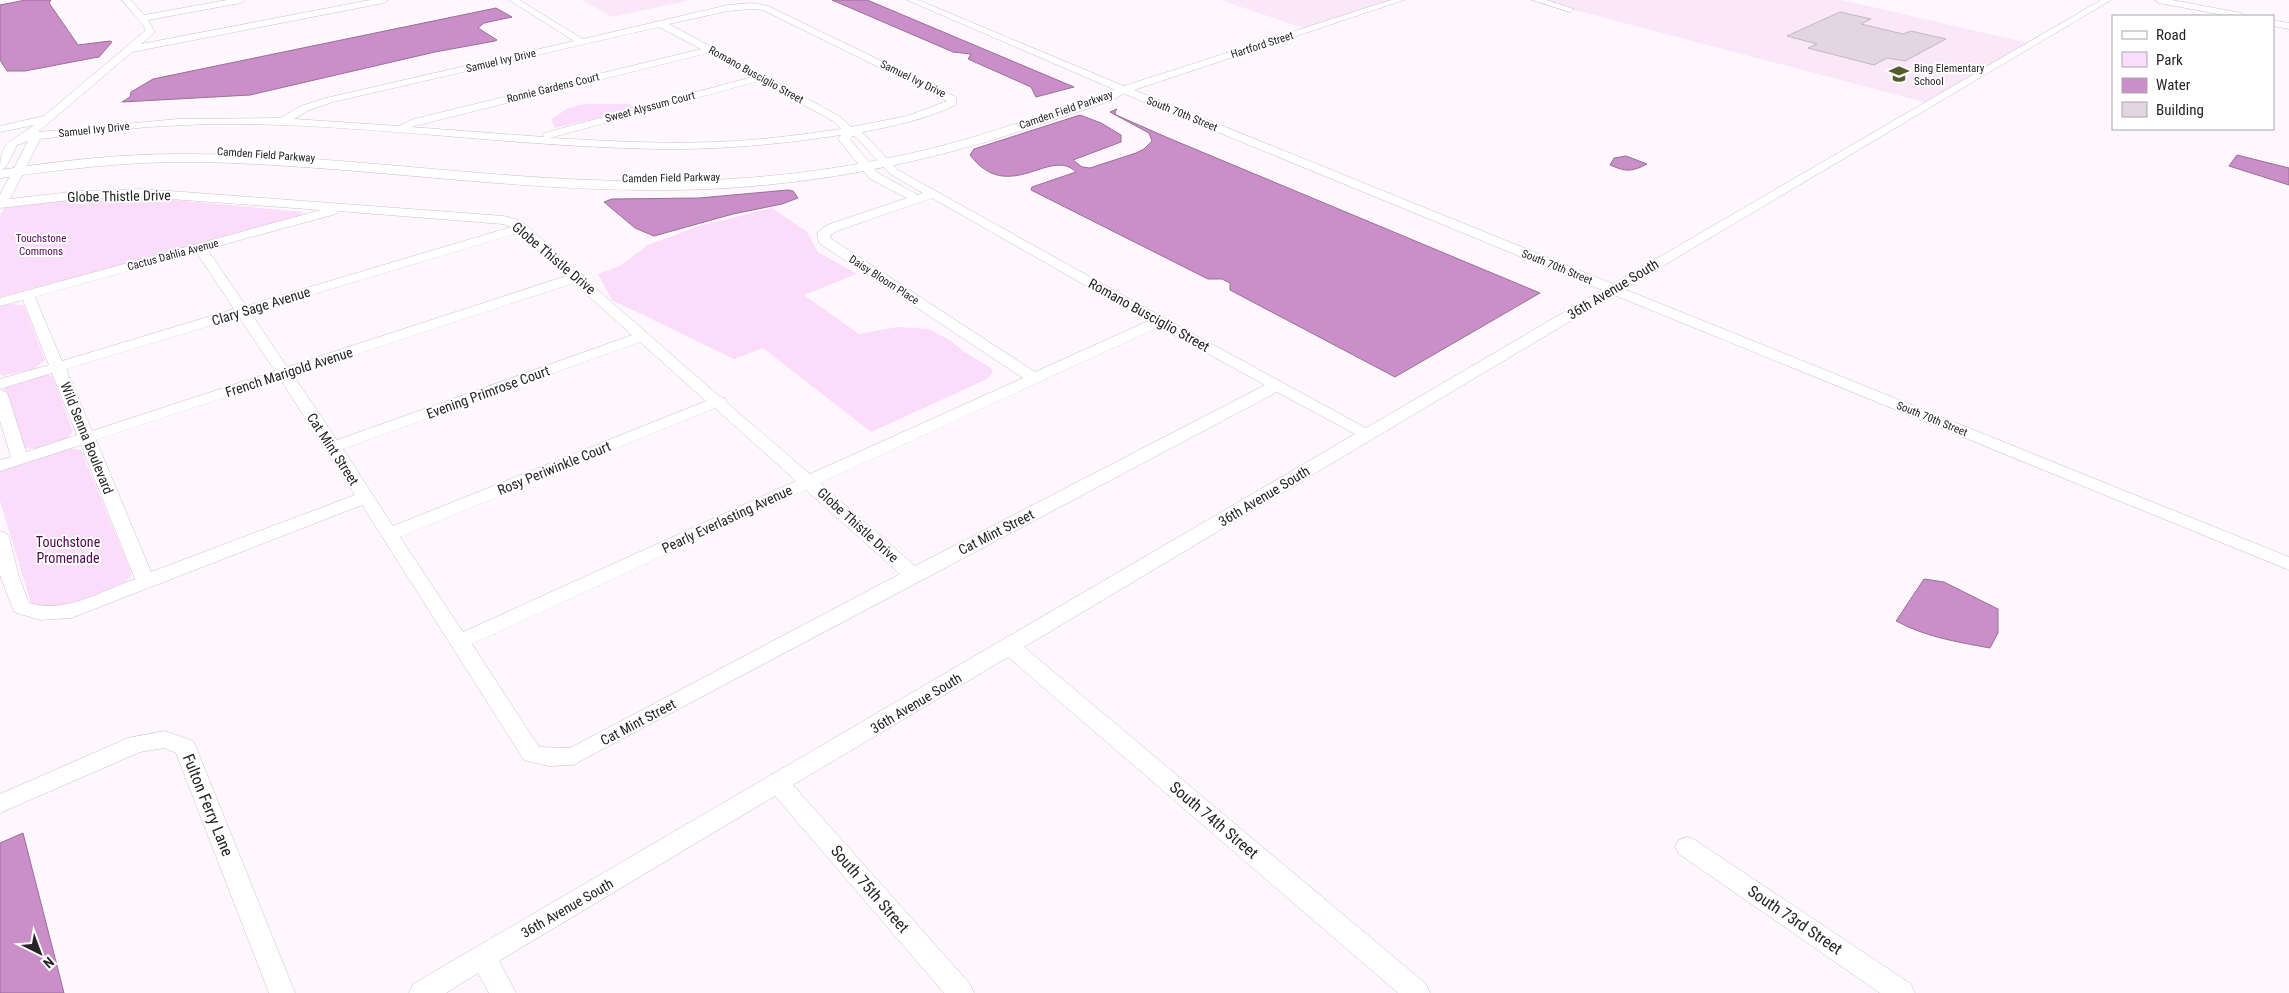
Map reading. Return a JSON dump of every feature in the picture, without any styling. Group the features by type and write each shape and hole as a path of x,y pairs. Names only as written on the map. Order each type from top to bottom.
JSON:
{"street":[{"path":"0,167 13,142 26,137 150,32 142,18 126,0"},
{"path":"142,18 241,0"},
{"path":"132,49 384,0"},
{"path":"514,0 582,42"},
{"name":"South 70th Street","path":"910,0 1612,290 2289,564"},
{"name":"Hartford Street","path":"1124,90 1400,0"},
{"path":"1536,0 1570,9"},
{"name":"36th Avenue South","path":"422,993 2107,0"},
{"path":"2159,0 2236,15"},
{"name":"Samuel Ivy Drive","path":"26,137 169,123 282,122 643,145 721,145 790,139 849,131 932,111 952,103 952,99 765,8 751,6 728,8 330,100 305,108 282,122"},
{"path":"2274,23 2289,26"},
{"name":"Romano Busciglio Street","path":"661,24 837,119 849,131 860,136 894,172 1276,386 1368,435"},
{"name":"Ronnie Gardens Court","path":"398,129 418,121 709,50"},
{"name":"Sweet Alyssum Court","path":"542,139 553,133 760,78"},
{"name":"Camden Field Parkway","path":"0,167 19,168 116,161 198,158 577,184 655,186 769,180 969,143 1109,97 1124,90"},
{"path":"0,129 46,119"},
{"path":"849,131 844,139 874,176 916,199 932,194"},
{"path":"0,202 4,199 35,139 26,137"},
{"name":"Camden Field Parkway","path":"0,174 19,168"},
{"name":"Globe Thistle Drive","path":"0,202 78,195 143,192 504,220 521,228 578,277 913,575"},
{"name":"Daisy Bloom Place","path":"916,199 832,228 823,233 824,240 1034,378"},
{"name":"Cactus Dahlia Avenue","path":"0,302 345,208"},
{"name":"Clary Sage Avenue","path":"0,384 521,228"},
{"name":"Cat Mint Street","path":"199,248 333,447 364,498 532,754 548,757 574,756 913,575 1276,386"},
{"name":"French Marigold Avenue","path":"0,466 578,277"},
{"name":"Wild Senna Boulevard","path":"27,294 146,582"},
{"name":"Pearly Everlasting Avenue","path":"458,642 1159,321"},
{"name":"Evening Primrose Court","path":"333,447 643,336"},
{"path":"0,395 20,459"},
{"name":"Rosy Periwinkle Court","path":"388,535 719,401"},
{"path":"0,537 5,579 21,608 40,613 64,613 364,498"},
{"name":"South 74th Street","path":"1010,647 1417,993"},
{"name":"Fulton Ferry Lane","path":"0,804 136,744 165,739 185,747 282,993"},
{"name":"South 75th Street","path":"778,784 961,993"},
{"name":"South 73rd Street","path":"1687,847 1902,993"},
{"path":"483,957 503,993"}],"shaded area":[{"path":"581,0 691,0 612,17"},
{"path":"1220,0 1394,0 1306,29"},
{"name":"Bing Elementary School","path":"1537,0 1842,0 2033,44 1931,104"}],"green space":[{"path":"583,104 628,104 639,108 555,128 551,120 566,109"},
{"name":"Touchstone Commons","path":"117,198 164,199 303,212 296,218 0,297 0,216 4,208 59,201"},
{"path":"772,208 807,232 818,252 857,274 804,295 859,334 898,327 929,329 951,341 966,353 991,368 993,372 987,379 871,432 763,348 734,359 612,300 598,274 620,266 648,245 699,226"},
{"path":"10,304 24,305 45,360 34,369 3,376 0,374 0,306"},
{"path":"46,374 52,376 73,431 64,440 51,446 43,448 23,447 3,391 6,386"},
{"name":"Touchstone Promenade","path":"66,448 81,450 132,574 121,584 102,595 73,606 53,609 31,603 0,501 0,471"}],"water":[{"path":"26,0 51,0 49,3 78,45 112,42 99,57 25,71 7,71 0,60 0,5"},
{"path":"832,0 867,0 1074,87 1036,97 1031,87 968,59 971,54 953,52"},
{"path":"496,8 512,17 484,23 478,28 497,40 495,41 435,52 250,95 122,102 130,97 131,92 153,79"},
{"path":"1117,109 1116,115 1166,137 1540,293 1395,377 1230,290 1230,283 1222,279 1208,279 1031,190 1032,187 1076,172 1066,166 1054,166 1014,176 999,176 985,169 970,155 974,149 1080,115 1101,123 1121,135 1121,142 1073,160 1082,167 1090,168 1144,149 1152,141 1149,133 1110,112"},
{"path":"2237,155 2289,168 2289,185 2229,166"},
{"path":"1626,156 1647,164 1637,169 1629,170 1610,165 1614,158"},
{"path":"793,191 798,198 782,204 733,214 654,236 635,228 604,202 612,199 699,198"},
{"path":"1924,579 1944,582 1998,609 1998,633 1990,648 1930,635 1896,621"},
{"path":"23,833 64,993 0,993 0,843"}],"building":[{"name":"Bing Elementary School","path":"1840,12 1871,19 1861,24 1903,34 1911,31 1946,39 1905,61 1887,58 1874,65 1808,48 1817,44 1787,36"}],"place":[{"name":"Bing Elementary School","path":"1899,74"}]}
